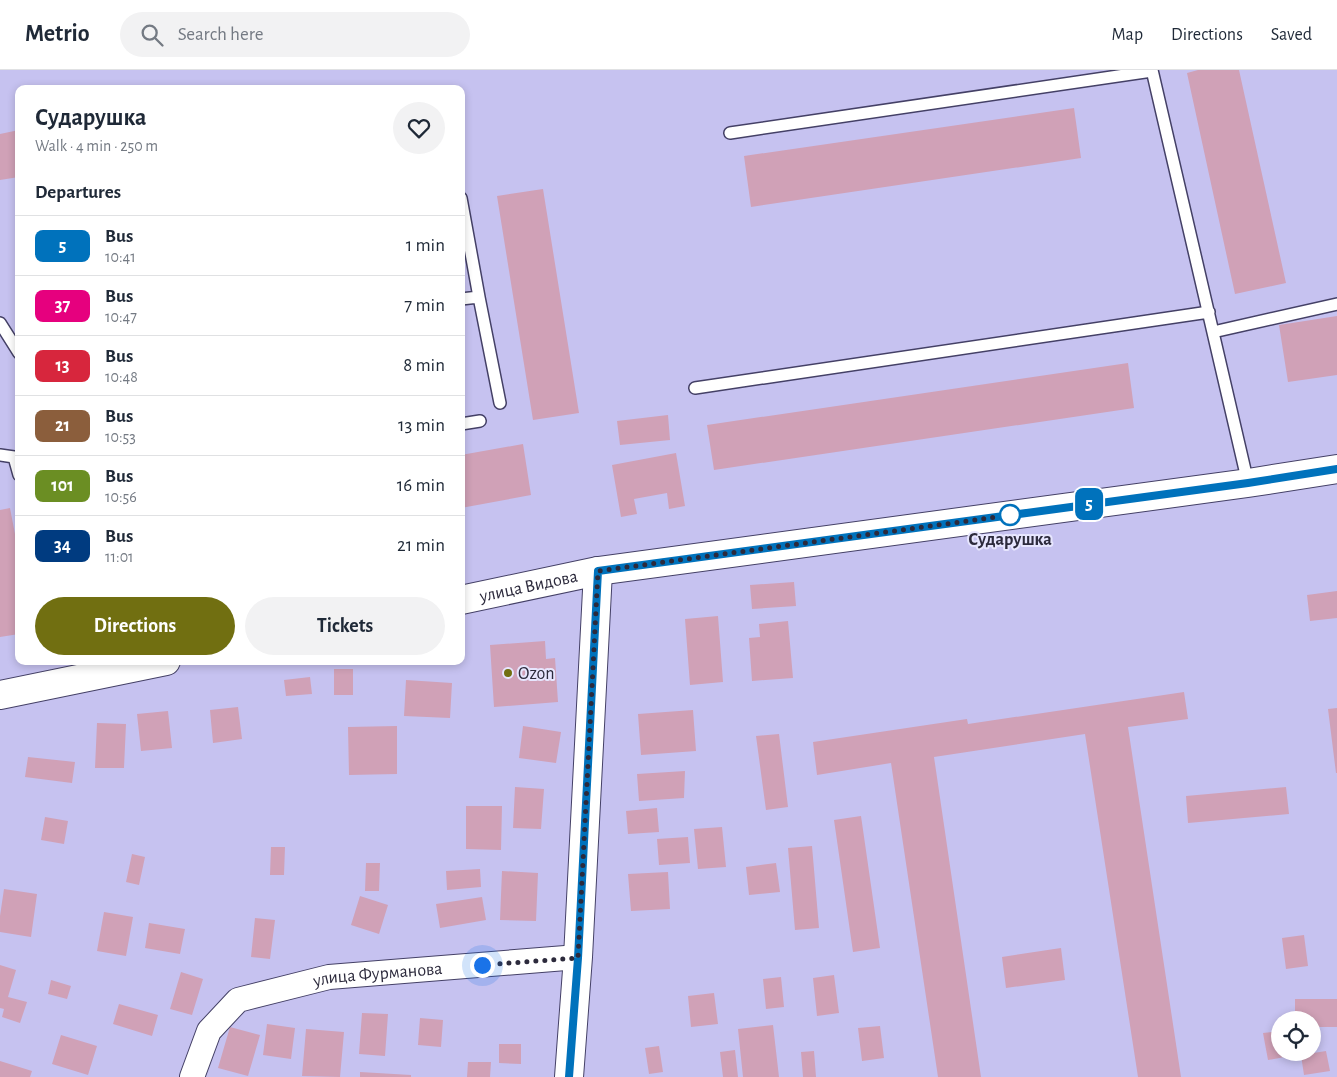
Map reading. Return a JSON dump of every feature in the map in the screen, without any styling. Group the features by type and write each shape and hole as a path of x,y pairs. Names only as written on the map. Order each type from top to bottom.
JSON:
{"street":[{"name":"улица Видова","path":"465,599 598,571 1248,483 1337,469"},
{"path":"569,1077 578,958 598,571"},
{"path":"0,695 146,665"},
{"name":"улица Фурманова","path":"192,1077 209,1031 238,1000 329,977 578,958"}],"lane":[{"path":"730,133 1152,70 1248,483"},
{"path":"465,220 500,403"},
{"path":"465,299 479,296"},
{"path":"1213,332 1337,304"},
{"path":"694,388 1209,312"},
{"path":"0,323 15,347"},
{"path":"465,423 480,421"},
{"path":"0,455 14,457 15,461"}],"building":[{"path":"1198,70 1239,70 1286,283 1235,294 1187,73"},
{"path":"1074,108 1081,158 751,207 744,156"},
{"path":"15,131 15,178 0,180 0,134"},
{"path":"543,189 579,413 533,420 497,196"},
{"path":"1337,316 1337,375 1288,382 1279,325"},
{"path":"1128,363 1134,408 714,470 707,425"},
{"path":"668,415 670,440 620,445 617,421"},
{"path":"523,444 531,495 465,507 465,454"},
{"path":"676,453 685,506 669,509 667,493 634,499 637,514 621,517 612,465"},
{"path":"10,508 15,534 15,635 0,637 0,510"},
{"path":"794,582 796,606 752,609 750,585"},
{"path":"1337,591 1337,618 1310,621 1307,595"},
{"path":"718,616 723,682 690,685 685,619"},
{"path":"788,621 793,678 752,681 749,638 760,637 759,624"},
{"path":"545,641 546,659 555,658 558,702 494,707 490,645"},
{"path":"334,669 353,669 353,695 334,695"},
{"path":"310,677 312,694 286,696 284,680"},
{"path":"406,680 452,683 450,718 404,716"},
{"path":"1184,692 1188,719 1128,727 1181,1077 1138,1077 1085,734 934,757 981,1077 938,1077 891,763 817,775 813,742 967,719 968,724"},
{"path":"238,707 242,739 213,743 210,710"},
{"path":"1337,708 1337,773 1336,773 1328,709"},
{"path":"693,710 696,751 641,755 638,714"},
{"path":"168,711 172,748 141,751 137,714"},
{"path":"97,723 126,724 124,768 95,768"},
{"path":"397,726 397,774 349,775 348,727"},
{"path":"523,726 561,732 556,763 519,758"},
{"path":"779,734 788,807 766,810 756,736"},
{"path":"28,757 75,762 72,783 25,777"},
{"path":"685,771 684,798 639,801 637,774"},
{"path":"515,787 544,789 541,829 513,828"},
{"path":"1286,787 1289,814 1188,823 1186,796"},
{"path":"466,806 502,806 501,850 466,849"},
{"path":"657,808 659,832 628,834 626,811"},
{"path":"861,816 880,948 853,952 834,820"},
{"path":"45,817 68,821 64,844 41,840"},
{"path":"722,827 726,867 698,869 694,829"},
{"path":"688,837 690,863 659,865 657,839"},
{"path":"812,846 819,928 795,930 788,848"},
{"path":"271,847 285,847 284,875 270,875"},
{"path":"132,854 145,857 139,885 126,882"},
{"path":"366,863 380,863 379,891 365,891"},
{"path":"776,863 780,892 749,895 746,867"},
{"path":"480,869 481,887 447,890 446,871"},
{"path":"502,871 538,873 536,921 500,920"},
{"path":"668,872 670,909 631,911 628,874"},
{"path":"4,889 37,894 31,937 0,932"},
{"path":"360,896 388,905 379,934 351,925"},
{"path":"482,897 486,920 440,928 436,904"},
{"path":"104,912 133,917 126,956 97,951"},
{"path":"255,918 275,920 270,959 251,957"},
{"path":"149,923 185,929 180,954 145,948"},
{"path":"1304,935 1308,966 1286,969 1282,938"},
{"path":"1061,948 1065,980 1006,988 1002,957"},
{"path":"0,965 16,970 8,997 27,1002 20,1023 2,1017 4,1009 0,1008"},
{"path":"181,972 203,979 192,1015 170,1009"},
{"path":"834,975 839,1013 817,1016 813,978"},
{"path":"781,977 784,1007 766,1009 763,979"},
{"path":"51,980 71,986 67,999 48,994"},
{"path":"714,993 718,1024 691,1027 688,996"},
{"path":"1295,999 1337,999 1337,1027 1321,1027 1321,1011 1295,1011"},
{"path":"119,1004 158,1015 152,1036 113,1024"},
{"path":"362,1013 388,1014 385,1056 359,1054"},
{"path":"420,1018 443,1020 441,1047 418,1045"},
{"path":"267,1024 295,1028 291,1059 263,1055"},
{"path":"773,1025 779,1077 743,1077 738,1029"},
{"path":"880,1026 884,1058 862,1061 858,1028"},
{"path":"230,1027 260,1035 248,1076 218,1068"},
{"path":"306,1029 344,1032 340,1077 302,1076"},
{"path":"1271,1032 1271,1059 1268,1060 1263,1033"},
{"path":"61,1035 97,1046 88,1075 52,1064"},
{"path":"499,1044 521,1044 521,1064 499,1063"},
{"path":"659,1046 663,1072 649,1074 645,1048"},
{"path":"735,1050 738,1077 723,1077 720,1052"},
{"path":"814,1051 816,1077 803,1077 801,1052"},
{"path":"1326,1051 1330,1071 1304,1075 1302,1061 1321,1061 1321,1052"},
{"path":"0,1061 32,1071 30,1077 0,1077"},
{"path":"468,1062 491,1062 490,1077 467,1077"},
{"path":"360,1072 411,1075 411,1077 360,1077"}],"bus line":[{"name":"5","path":"569,1077 578,958 598,571 1248,483 1337,469"}],"place":[{"name":"Сударушка","path":"1010,515"},
{"name":"Ozon","path":"508,673"}],"route":[{"path":"482,965 578,958 598,571 1012,515 1010,515"}]}
